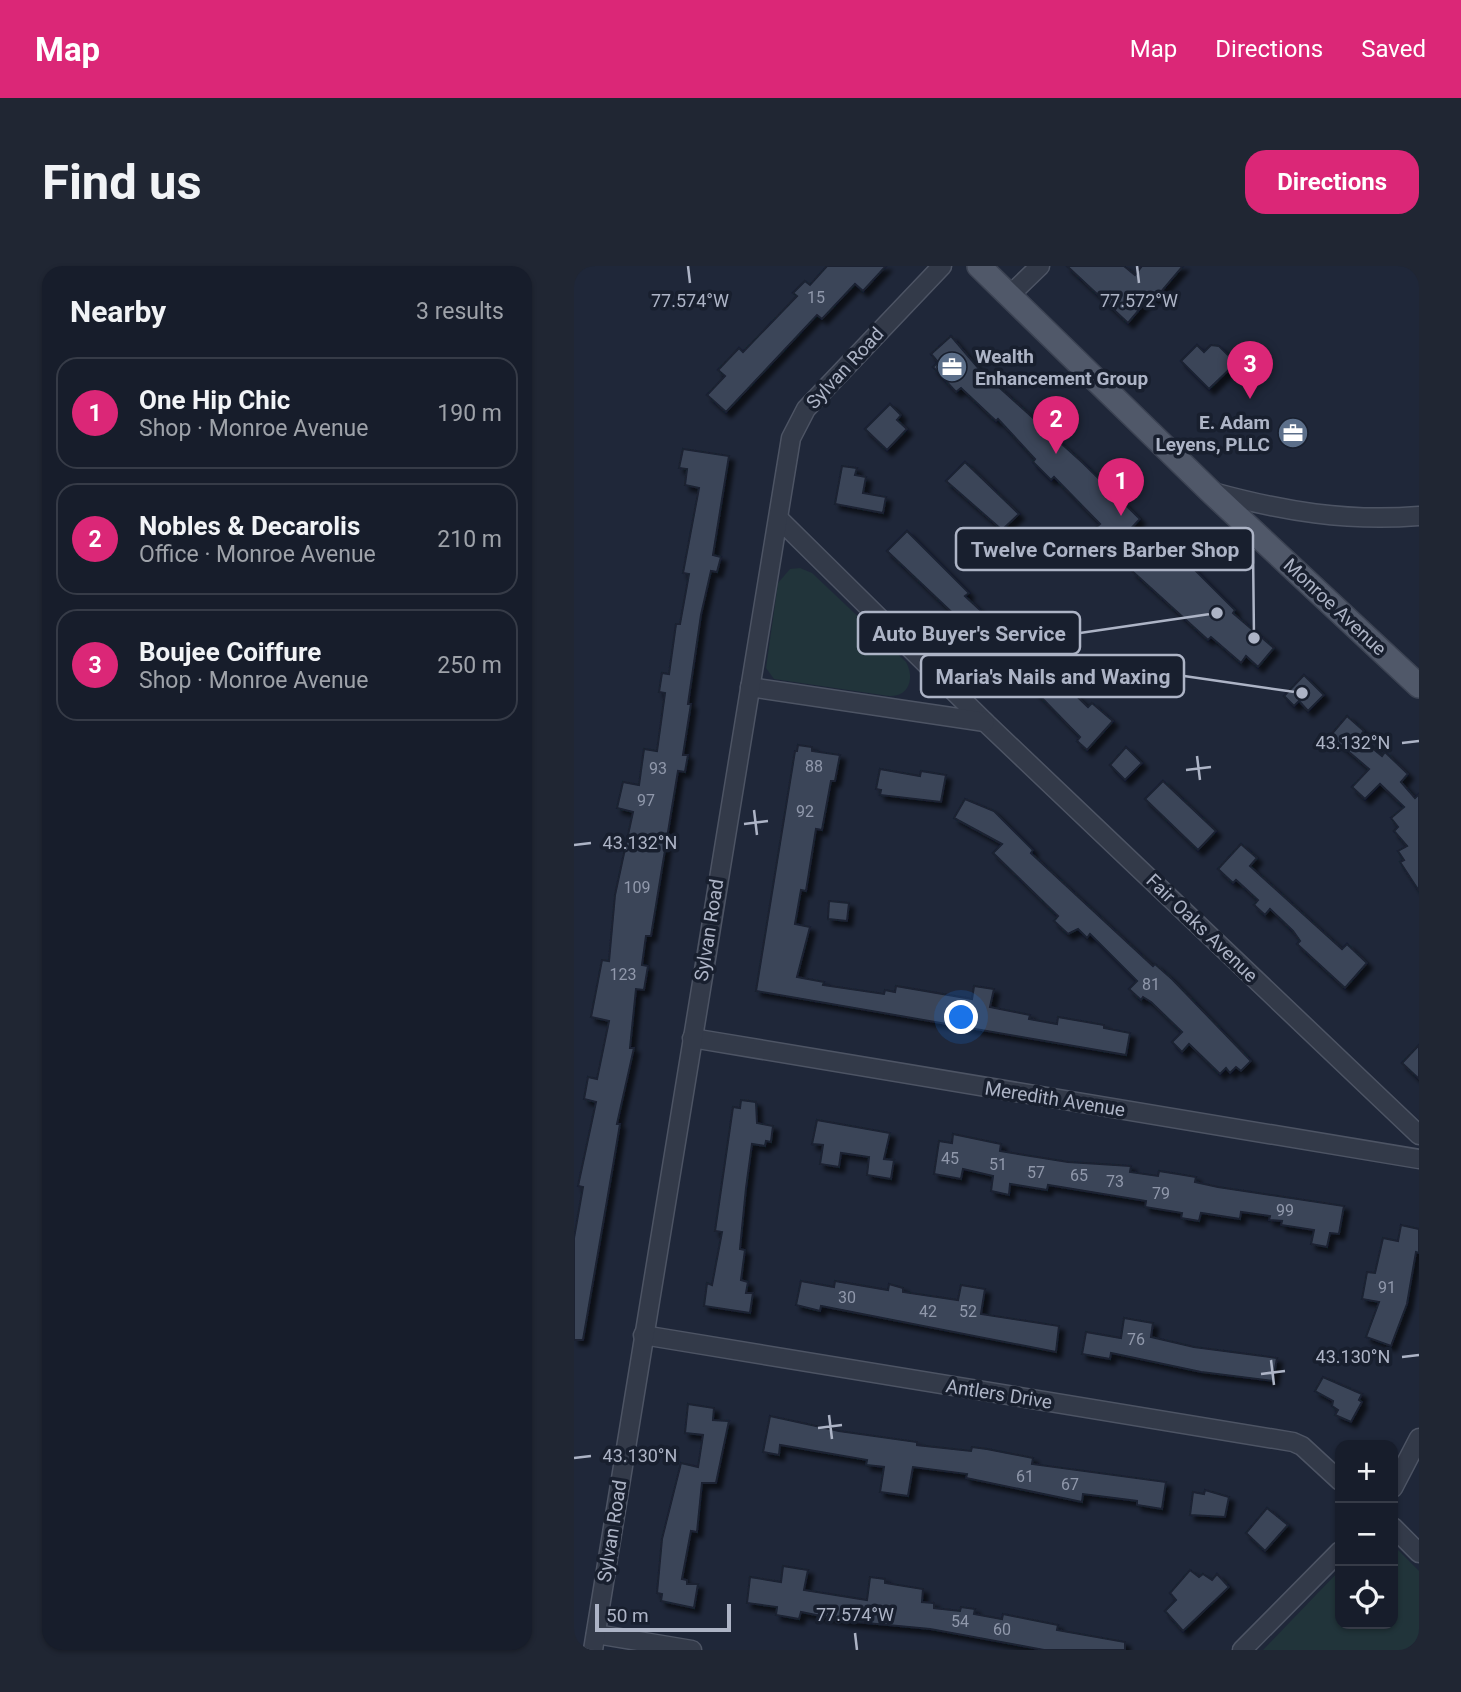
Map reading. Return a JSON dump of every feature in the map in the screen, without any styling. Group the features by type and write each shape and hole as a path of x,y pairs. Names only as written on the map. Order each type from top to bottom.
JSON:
{"main road":[{"name":"Monroe Avenue","path":"979,266 1210,491 1419,685"}],"street":[{"name":"Sylvan Road","path":"594,1642 750,687 797,422 942,266"},
{"path":"1010,295 1040,266"},
{"path":"1210,491 1296,513 1346,519 1419,516"},
{"name":"Fair Oaks Avenue","path":"779,519 985,722 1419,1135"},
{"path":"750,687 985,722"},
{"name":"Meredith Avenue","path":"692,1038 1419,1159"},
{"name":"Antlers Drive","path":"643,1335 1293,1442 1302,1446 1335,1476"},
{"path":"1398,1478 1419,1438"},
{"path":"1398,1532 1419,1553"},
{"path":"1242,1650 1335,1556"},
{"path":"594,1642 692,1650"}],"shaded area":[{"path":"800,568 812,573 906,662 910,680 906,690 889,696 774,679 766,668 778,583 790,569"},
{"path":"1398,1550 1419,1571 1419,1640 1409,1650 1263,1650 1335,1575 1335,1629 1398,1629"}],"building":[{"path":"827,266 886,266 863,291 855,284 822,319 817,315 726,412 707,395 725,376 718,370 739,348 743,352 797,296 793,293 805,281 810,285"},
{"path":"1067,266 1124,266 1135,275 1142,266 1183,266 1155,299 1150,297 1128,323"},
{"path":"951,336 980,370 1083,463 1140,519 1124,536 1121,533 1109,545 1093,530 1100,524 1054,477 1051,480 1033,462 1035,459 998,419 996,421 961,388 956,392 933,367 938,362 931,354"},
{"path":"1197,345 1204,352 1211,345 1219,346 1236,363 1209,389 1181,361"},
{"path":"890,404 901,415 897,420 907,429 887,450 865,429"},
{"path":"683,449 729,456 713,555 721,557 717,572 711,571 701,615 683,755 688,755 685,772 678,771 651,936 646,936 642,965 648,966 644,990 636,989 630,1048 634,1048 617,1124 620,1124 583,1340 574,1340 574,1238 583,1187 578,1186 596,1102 584,1099 588,1077 597,1079 609,1021 591,1017 602,960 609,961 615,895 633,812 617,808 623,782 639,785 644,749 657,751 665,693 659,692 662,673 669,674 676,624 680,624 689,574 683,573 699,488 685,485 687,469 679,468"},
{"path":"965,462 1019,514 1002,530 946,481"},
{"path":"842,466 857,468 855,475 866,477 863,493 886,497 883,513 835,504"},
{"path":"907,531 969,593 965,596 992,621 996,615 1007,625 1002,631 1031,656 1033,654 1088,707 1092,703 1113,721 1087,750 1077,741 1080,737 1036,692 887,551"},
{"path":"1170,545 1235,610 1233,613 1274,648 1258,667 1246,656 1241,663 1211,637 1208,640 1132,571 1147,555 1154,562"},
{"path":"1304,675 1324,695 1308,711 1299,701 1294,706 1284,696"},
{"path":"1347,716 1364,731 1359,737 1382,756 1385,752 1408,774 1401,782 1415,798 1419,794 1419,891 1400,862 1404,860 1398,851 1407,846 1394,831 1398,827 1391,818 1404,807 1380,784 1365,799 1352,787 1369,769 1330,736"},
{"path":"798,745 812,747 812,751 840,755 835,781 831,781 822,830 816,829 806,891 801,890 795,924 810,927 797,977 824,982 823,985 884,994 885,990 895,992 896,986 972,999 974,986 994,989 990,1007 1030,1015 1029,1019 1057,1024 1058,1017 1104,1025 1104,1028 1130,1033 1126,1055 756,991"},
{"path":"1126,747 1142,763 1125,780 1110,765"},
{"path":"880,769 920,776 921,771 946,775 941,802 880,795 881,790 876,789"},
{"path":"1163,781 1216,831 1198,850 1145,799"},
{"path":"965,799 994,811 1033,850 1031,853 1153,966 1155,964 1172,979 1251,1061 1241,1071 1236,1067 1230,1073 1226,1068 1220,1074 1189,1044 1182,1052 1172,1042 1182,1032 1151,1002 1143,997 1141,1000 1129,989 1137,981 1090,934 1087,938 1078,929 1068,934 1054,921 1058,916 993,853 1002,844 954,818"},
{"path":"1241,844 1257,858 1250,866 1342,949 1347,944 1367,963 1345,988 1297,944 1300,941 1293,931 1270,909 1265,915 1254,905 1258,900 1236,880 1233,883 1218,869"},
{"path":"829,901 849,903 847,921 828,919"},
{"path":"1419,1045 1419,1079 1402,1063"},
{"path":"741,1100 756,1102 757,1123 773,1126 771,1142 766,1141 765,1146 752,1144 746,1188 740,1249 745,1250 741,1280 748,1282 746,1293 753,1293 750,1313 704,1306 707,1283 712,1285 722,1232 715,1231 733,1107 740,1108"},
{"path":"817,1120 890,1133 884,1159 894,1160 891,1179 867,1175 869,1157 841,1153 839,1167 820,1164 823,1145 812,1144"},
{"path":"953,1134 1001,1144 1000,1151 1068,1162 1131,1166 1130,1172 1158,1176 1159,1171 1178,1174 1196,1177 1195,1182 1218,1187 1344,1206 1339,1234 1330,1233 1327,1247 1311,1244 1314,1230 1281,1225 1282,1221 1269,1220 1270,1216 1241,1212 1240,1219 1201,1213 1199,1221 1181,1218 1182,1213 1145,1207 1146,1201 1048,1185 1047,1190 1010,1184 1009,1195 991,1191 993,1176 963,1169 961,1179 934,1174 939,1141 952,1143"},
{"path":"1401,1225 1419,1229 1419,1253 1416,1252 1407,1304 1391,1346 1366,1337 1379,1302 1362,1299 1367,1272 1375,1273 1383,1238 1398,1241"},
{"path":"801,1281 834,1287 835,1281 888,1290 889,1284 903,1288 903,1292 958,1300 961,1285 985,1289 981,1314 1059,1326 1056,1352 821,1306 820,1311 796,1305"},
{"path":"1124,1318 1153,1323 1151,1337 1194,1347 1277,1358 1273,1381 1201,1372 1111,1353 1110,1359 1082,1354 1086,1332 1121,1338"},
{"path":"1323,1377 1362,1394 1359,1400 1362,1402 1351,1422 1335,1415 1338,1410 1332,1406 1333,1401 1315,1391"},
{"path":"688,1404 714,1408 713,1420 729,1421 716,1483 702,1483 697,1532 691,1531 682,1579 687,1580 687,1584 698,1584 694,1608 661,1601 662,1594 657,1593 662,1539 681,1463 698,1467 703,1435 685,1433"},
{"path":"770,1416 839,1431 917,1442 917,1445 971,1451 972,1447 987,1449 1033,1458 1032,1464 1166,1482 1162,1509 1137,1505 1137,1501 1083,1494 1082,1502 966,1478 967,1474 913,1467 908,1496 880,1492 884,1467 866,1465 867,1460 780,1445 779,1455 763,1452"},
{"path":"1205,1490 1229,1497 1225,1517 1190,1515 1193,1492 1204,1494"},
{"path":"1267,1508 1288,1525 1265,1551 1246,1533"},
{"path":"783,1566 808,1570 804,1590 867,1600 870,1577 885,1579 885,1583 923,1589 922,1602 934,1603 934,1608 960,1611 961,1607 975,1609 974,1614 1002,1619 1003,1614 1058,1625 1057,1630 1125,1642 1125,1650 1044,1650 930,1629 845,1621 801,1612 799,1619 776,1615 777,1607 747,1603 750,1577 781,1582"},
{"path":"1190,1570 1199,1577 1203,1574 1212,1580 1217,1574 1229,1587 1183,1631 1165,1611 1176,1600 1170,1593"}],"place":[{"name":"Wealth Enhancement Group","path":"952,367"},
{"name":"Boujee Coiffure","path":"1250,399"},
{"name":"E. Adam Leyens, PLLC","path":"1293,433"},
{"name":"Nobles & Decarolis","path":"1056,454"},
{"name":"One Hip Chic","path":"1121,516"},
{"name":"Auto Buyer's Service","path":"1217,613"},
{"name":"Twelve Corners Barber Shop","path":"1254,638"},
{"name":"Maria's Nails and Waxing","path":"1302,693"}]}
